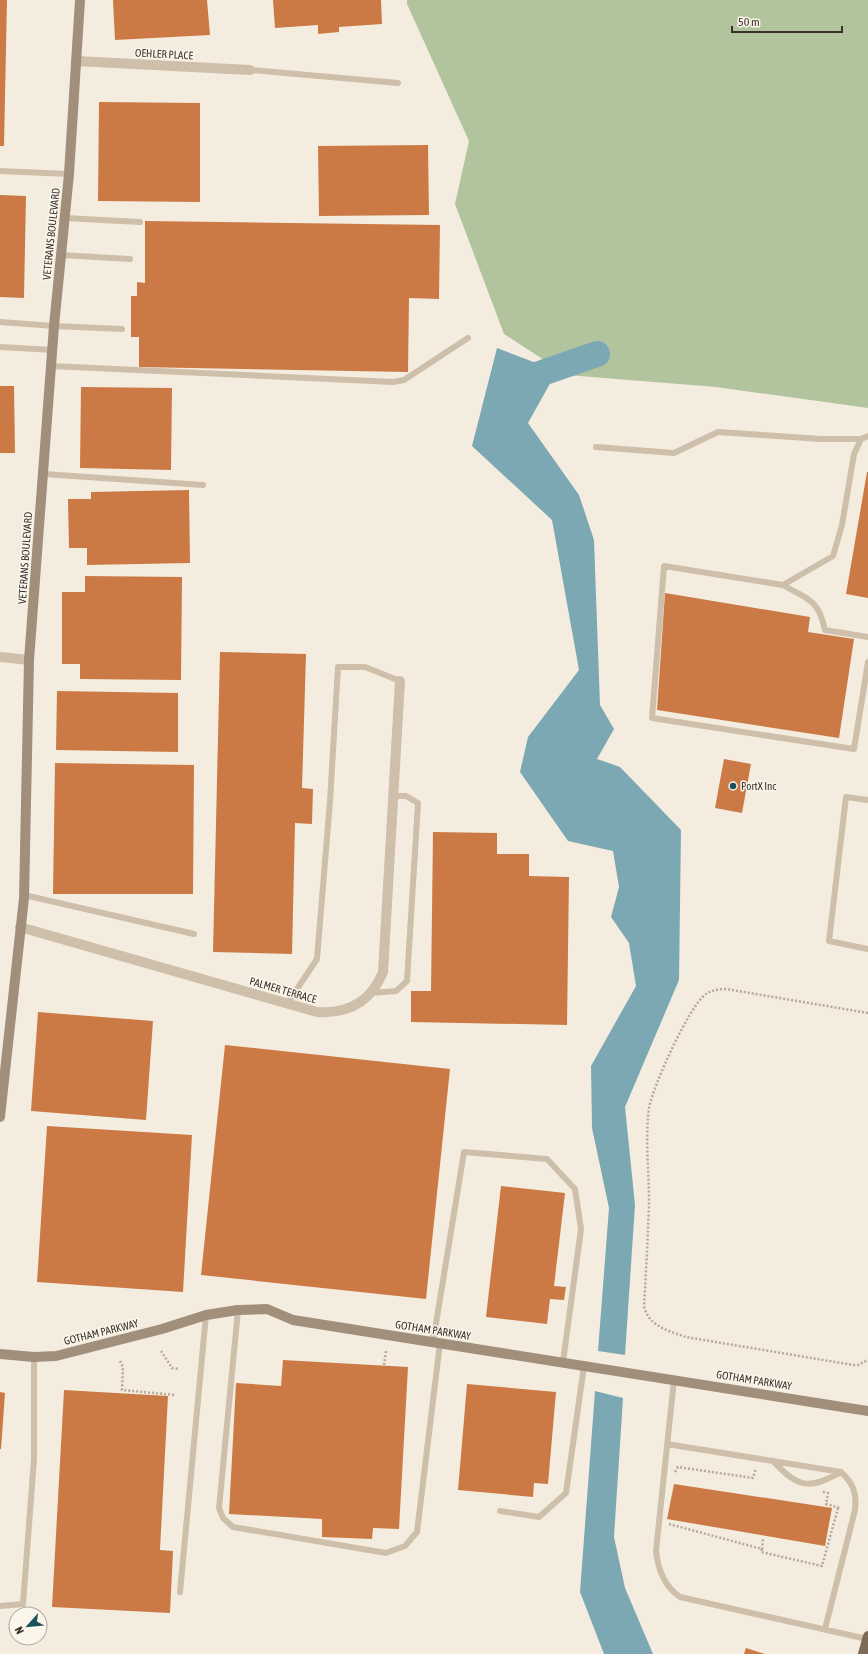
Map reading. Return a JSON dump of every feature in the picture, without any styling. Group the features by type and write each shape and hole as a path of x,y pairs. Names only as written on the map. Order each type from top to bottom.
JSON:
{"main road":[{"path":"863,1654 868,1638"}],"street":[{"name":"VETERANS BOULEVARD","path":"0,1117 2,1074 24,895 29,660 54,326 69,174 80,0"},
{"name":"OEHLER PLACE","path":"76,61 250,70"},
{"path":"0,657 29,660"},
{"name":"PALMER TERRACE","path":"20,927 317,1012 332,1013 347,1010 360,1002 371,993 383,972 400,681"},
{"name":"GOTHAM PARKWAY","path":"0,1354 34,1357 56,1356 162,1329 206,1315 238,1310 267,1309 293,1320 868,1411"}],"lane":[{"path":"250,70 398,83"},
{"path":"0,172 69,174"},
{"path":"65,218 140,222"},
{"path":"61,255 130,259"},
{"path":"0,322 54,326 122,328"},
{"path":"51,366 394,382 404,380 468,338"},
{"path":"0,346 53,350"},
{"path":"596,447 674,453 718,432 821,439 861,439 868,436"},
{"path":"783,585 833,556 842,525 854,454 861,439"},
{"path":"44,474 203,485"},
{"path":"868,637 825,630 820,610 815,604 783,585 664,566 652,718 854,749 868,662"},
{"path":"287,1004 317,959 330,801 338,667 365,667 400,681"},
{"path":"371,993 396,991 407,981 418,803 406,796 394,796"},
{"path":"868,800 846,796 829,940 868,949"},
{"path":"24,895 194,934"},
{"path":"238,1310 219,1508 223,1518 233,1526 386,1553 405,1546 417,1532 437,1342 464,1152 547,1160 575,1189 581,1229 563,1362"},
{"path":"180,1592 206,1315"},
{"path":"0,1606 23,1604 34,1459 34,1357"},
{"path":"500,1511 539,1516 566,1493 584,1366"},
{"path":"674,1380 656,1551 660,1573 672,1592 680,1597 825,1630 868,1638"},
{"path":"667,1444 841,1472 850,1480 855,1490 856,1500 825,1630"},
{"path":"772,1461 786,1475 802,1484 823,1482 841,1472"}],"path":[{"path":"868,1013 726,989 711,991 701,999 682,1030 658,1082 650,1106 647,1126 649,1202 644,1306 647,1315 654,1322 666,1330 686,1337 853,1365 858,1365 868,1360"},
{"path":"161,1351 172,1368 179,1369"},
{"path":"384,1365 386,1351"},
{"path":"120,1361 123,1367 122,1390 175,1395"},
{"path":"672,1477 678,1467 754,1478 756,1467 759,1466"},
{"path":"763,1539 761,1552 822,1566 839,1508 826,1504 828,1493 821,1491"},
{"path":"665,1521 668,1524 762,1549"}],"green space":[{"path":"407,0 868,0 868,408 716,387 567,375 504,334 455,204 469,141 407,4"}],"water":[{"path":"497,348 557,371 528,423 579,495 594,540 600,705 614,729 597,759 620,767 681,830 679,980 625,1107 635,1205 625,1355 598,1351 609,1208 592,1128 591,1066 636,986 629,943 611,917 619,887 613,851 568,841 520,772 528,737 579,670 552,520 472,446"},
{"path":"595,1391 623,1398 614,1537 625,1588 653,1654 604,1654 580,1592"}],"building":[{"path":"0,0 7,0 4,146 0,146"},
{"path":"113,0 207,0 210,35 115,40"},
{"path":"273,0 381,0 382,24 339,27 339,32 318,34 318,25 275,28"},
{"path":"99,102 200,103 200,202 98,201"},
{"path":"428,145 429,215 319,216 318,146"},
{"path":"0,195 26,196 24,298 0,297"},
{"path":"145,221 440,225 439,299 409,298 408,372 139,367 139,337 131,337 131,296 137,296 137,282 145,283"},
{"path":"0,386 14,386 15,453 0,453"},
{"path":"81,387 172,388 171,470 80,468"},
{"path":"868,472 868,598 846,594"},
{"path":"189,490 190,563 87,565 87,548 69,548 68,499 91,499 91,492"},
{"path":"85,576 182,577 181,680 80,679 80,664 62,664 62,592 85,592"},
{"path":"665,593 810,617 808,632 854,639 839,738 657,710"},
{"path":"220,652 306,654 302,788 313,789 312,824 295,823 292,954 213,952"},
{"path":"57,691 178,693 178,752 56,750"},
{"name":"PortX Inc","path":"724,759 751,764 742,813 715,808"},
{"path":"55,763 194,765 193,894 53,894"},
{"path":"433,832 497,833 497,854 529,854 529,876 569,877 567,1025 411,1022 411,991 431,991"},
{"path":"38,1012 153,1021 146,1120 31,1111"},
{"path":"225,1045 450,1069 426,1299 201,1275"},
{"path":"47,1126 192,1135 183,1292 37,1282"},
{"path":"501,1186 565,1193 554,1286 566,1287 564,1300 550,1299 547,1324 486,1317"},
{"path":"283,1360 408,1367 399,1529 373,1528 372,1539 322,1537 322,1519 229,1514 236,1383 281,1386"},
{"path":"467,1384 556,1392 548,1484 534,1483 533,1497 458,1490"},
{"path":"64,1390 168,1396 160,1550 173,1551 170,1613 52,1607"},
{"path":"0,1392 5,1393 1,1449 0,1449"},
{"path":"674,1484 832,1508 825,1546 667,1519"},
{"path":"746,1648 765,1654 744,1654"}],"waterway":[{"path":"519,381 597,354"}],"place":[{"name":"PortX Inc","path":"733,786"}]}
